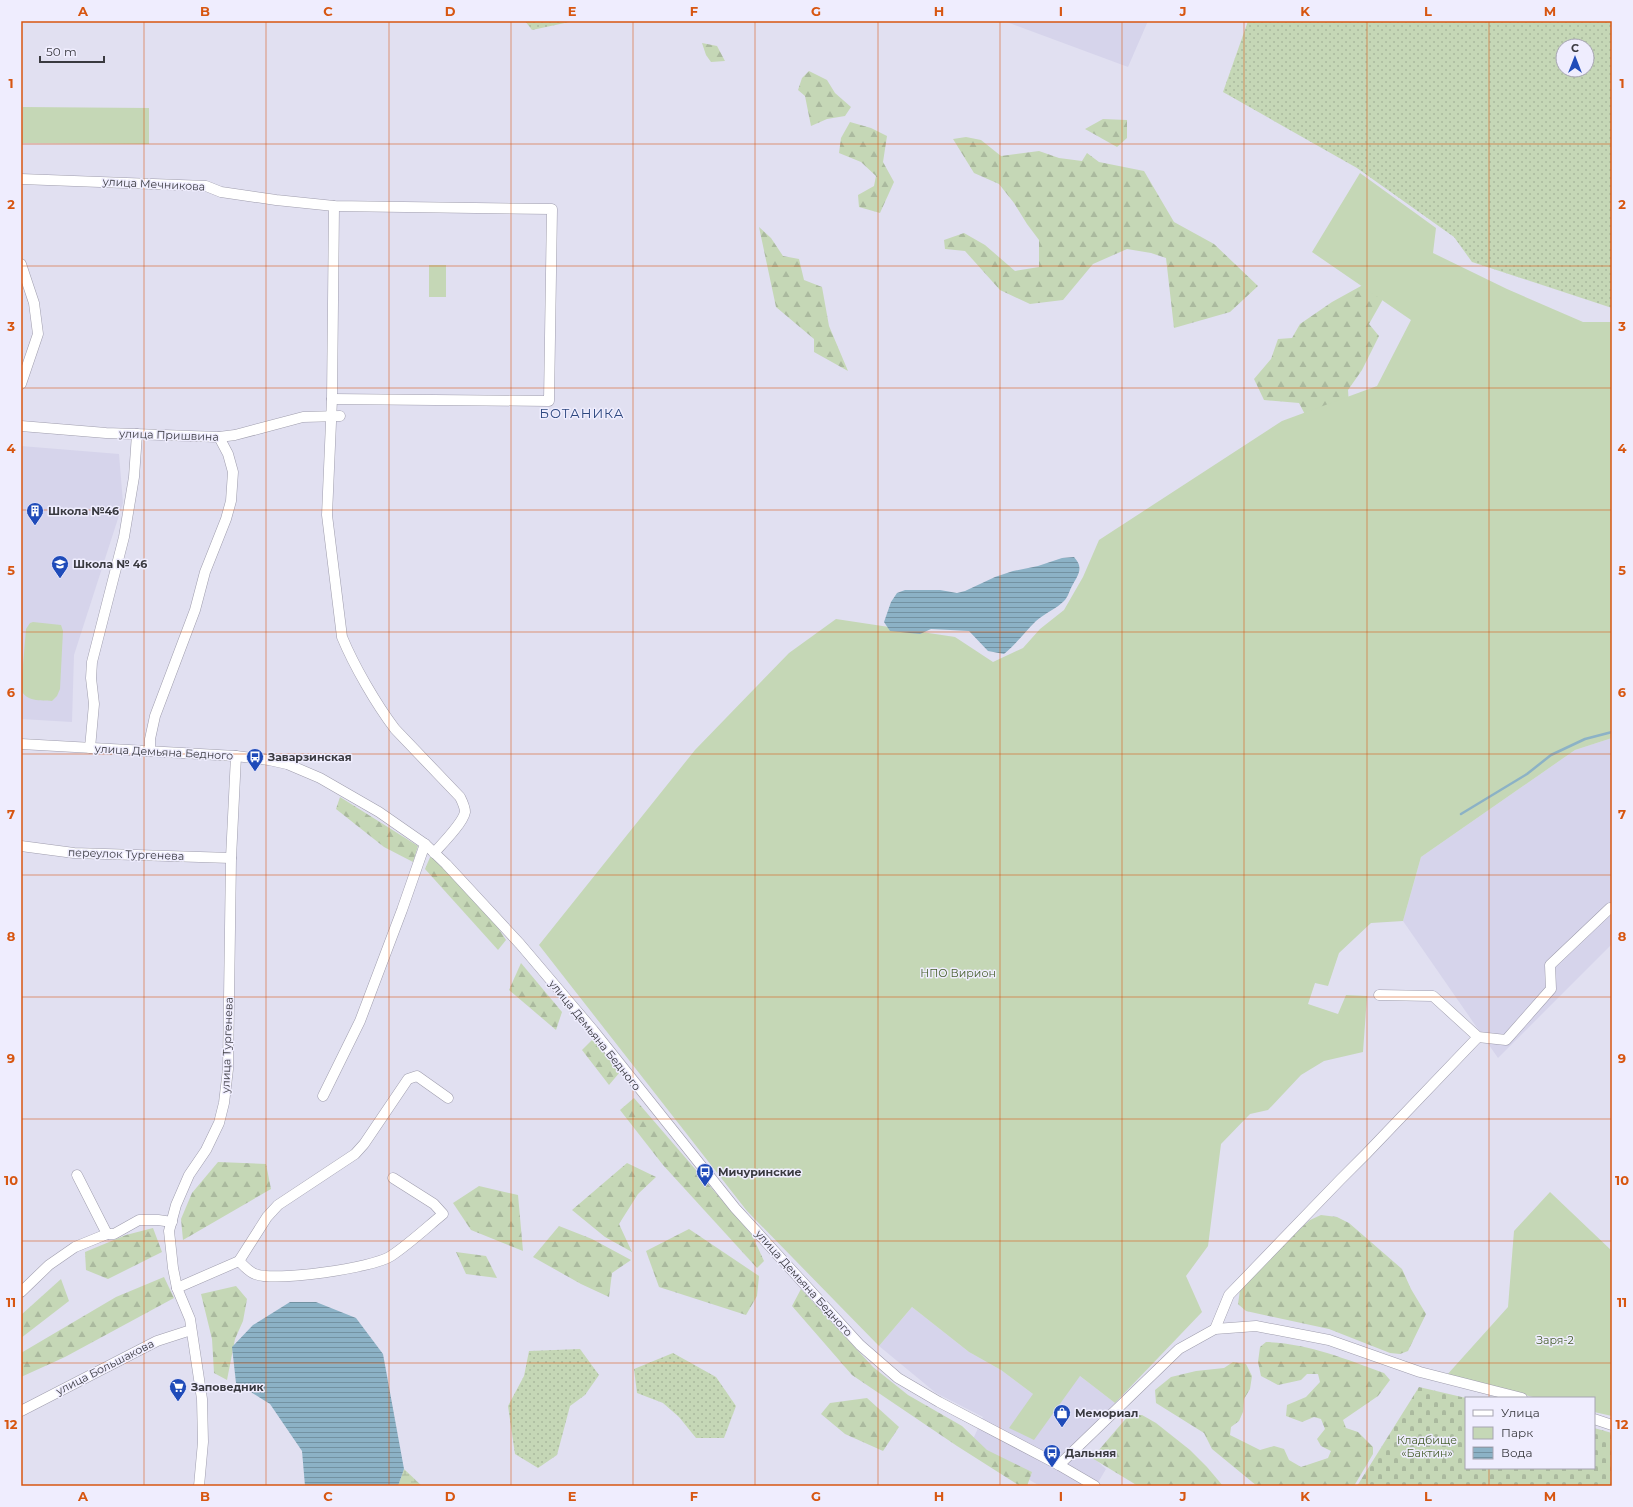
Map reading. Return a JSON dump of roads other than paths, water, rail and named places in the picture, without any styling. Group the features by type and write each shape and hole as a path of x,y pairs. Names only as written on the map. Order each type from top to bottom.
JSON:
{"street":[{"name":"улица Мечникова","path":"21,179 206,186 228,193 334,206 552,208 549,402 332,399"},
{"path":"334,206 332,399 336,416 327,515 342,637 348,651 386,718 460,797 463,803 465,812 461,820 434,853"},
{"path":"21,264 34,303 38,334 21,384"},
{"name":"улица Пришвина","path":"21,426 106,433 219,437 235,435 303,417 336,416"},
{"path":"90,748 94,704 91,678 92,662 124,537 134,477 137,434"},
{"path":"150,751 150,739 155,716 195,610 205,572 226,519 231,501 233,472 228,454 219,437"},
{"name":"улица Демьяна Бедного","path":"21,744 236,756 269,760 287,764 320,778 379,812 425,844 520,944 593,1030 735,1208 860,1345 898,1378 975,1422 1059,1465 1095,1486"},
{"name":"улица Тургенева","path":"199,1486 203,1442 202,1399 190,1318 177,1288 169,1231 176,1204 189,1175 206,1150 219,1123 224,1103 228,1069 231,858 236,756"},
{"path":"323,1096 360,1021 425,844"},
{"name":"переулок Тургенева","path":"21,846 74,853 231,858"},
{"path":"1379,995 1433,996 1478,1037 1506,1040 1551,989 1550,965 1610,908"},
{"path":"1216,1329 1228,1295 1478,1037"},
{"path":"177,1288 239,1261 267,1216 278,1205 355,1154 408,1080 417,1076 448,1098"},
{"path":"77,1174 107,1234"},
{"path":"239,1261 255,1274 268,1277 298,1276 373,1264 390,1257 444,1214 434,1204 393,1178"},
{"path":"21,1292 49,1266 75,1247 107,1234 114,1234 139,1220 172,1222"},
{"path":"1059,1465 1178,1349 1216,1329 1256,1326 1329,1340 1420,1372 1518,1397"},
{"name":"улица Большакова","path":"21,1411 157,1341 191,1330"},
{"path":"1595,1419 1612,1425"}],"water":[{"path":"1074,557 1079,565 1079,572 1065,599 1061,604 1036,621 1004,654 988,651 969,631 931,629 920,634 890,631 884,622 891,602 897,593 905,590 940,590 957,593 1013,571 1038,566 1062,558"},
{"path":"290,1302 316,1302 356,1318 383,1354 404,1469 398,1486 305,1486 302,1451 270,1404 236,1383 232,1347 253,1325"}],"waterway":[{"path":"1461,814 1527,774 1551,755 1585,739 1612,732"}],"place":[{"name":"Школа №46","path":"35,526"},
{"name":"Школа № 46","path":"60,579"},
{"name":"Заварзинская","path":"255,772"},
{"name":"Мичуринские","path":"705,1187"},
{"name":"Заповедник","path":"178,1402"},
{"name":"Мемориал","path":"1062,1428"},
{"name":"Дальняя","path":"1052,1468"}],"district":[{"name":"БОТАНИКА","path":"582,413"}],"park label":[{"name":"НПО Вирион","path":"958,973"},
{"name":"Заря-2","path":"1555,1340"},
{"name":"Кладбище «Бактин»","path":"1427,1446"}]}
